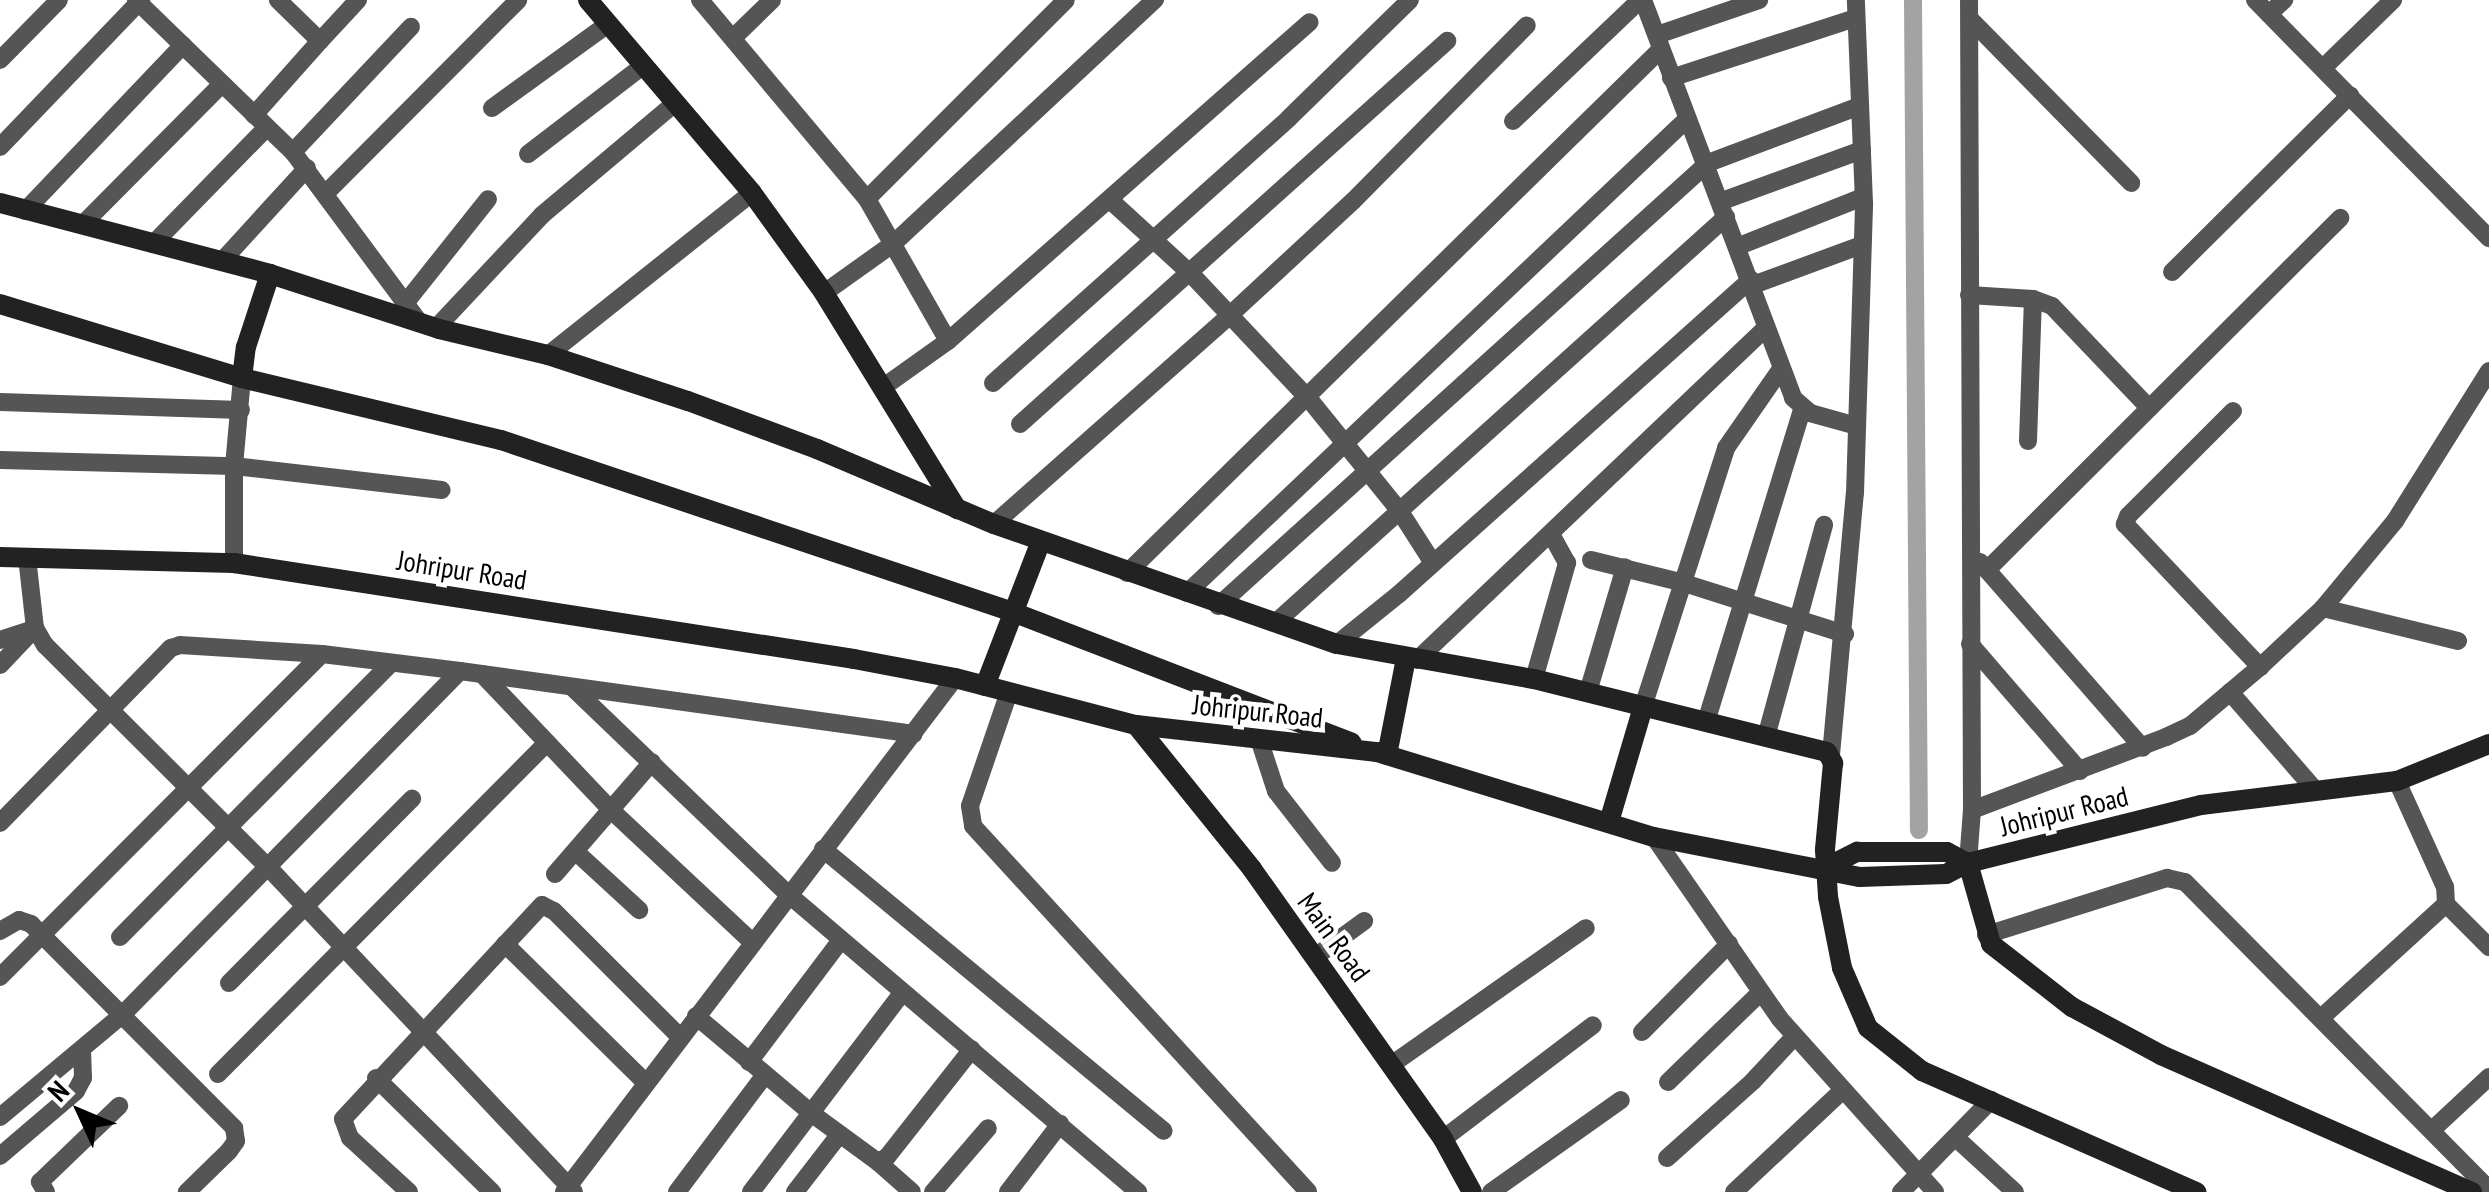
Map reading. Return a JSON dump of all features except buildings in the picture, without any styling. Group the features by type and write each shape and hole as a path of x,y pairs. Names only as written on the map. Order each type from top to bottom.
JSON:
{"street":[{"path":"0,60 59,0"},
{"path":"278,0 320,41"},
{"path":"153,244 358,0"},
{"path":"326,192 518,0"},
{"path":"588,0 752,193 824,294 957,509"},
{"path":"734,37 772,0"},
{"path":"867,199 1066,0"},
{"path":"824,294 894,242 1155,0"},
{"path":"993,383 1290,118 1410,0"},
{"path":"1514,121 1642,0 1687,119 1708,162 1781,370 1802,409 1857,426"},
{"path":"1127,573 1308,399 1659,42 1759,0"},
{"path":"2255,0 2489,238"},
{"path":"2269,14 2284,0"},
{"path":"2323,68 2393,0"},
{"path":"0,147 139,1 293,152 428,326"},
{"path":"703,1 867,199 948,341"},
{"path":"1672,78 1856,9 1864,197 1857,426 1845,634 1826,835 1828,898 1842,968 1868,1028 1922,1072 2196,1192"},
{"path":"1970,9 2131,183"},
{"path":"1970,9 1972,810 1968,863 1986,935 2043,988 2103,1025 2472,1192"},
{"path":"882,388 948,341 1310,22"},
{"path":"492,108 608,24"},
{"path":"994,524 1353,200 1527,25"},
{"path":"293,152 411,27"},
{"path":"1020,424 1192,275 1447,41"},
{"path":"25,211 182,45"},
{"path":"528,154 644,65"},
{"path":"82,224 222,84"},
{"path":"2172,272 2350,95"},
{"path":"428,326 542,215 676,102"},
{"path":"1218,606 1708,162 1860,106"},
{"path":"1187,593 1344,440 1687,119"},
{"path":"1276,623 1724,209 1862,150"},
{"path":"222,261 307,168"},
{"path":"548,355 752,193"},
{"path":"1738,246 1864,197"},
{"path":"407,301 488,199"},
{"path":"1110,200 1231,314 1308,399 1400,510 1434,563"},
{"path":"0,204 270,274 428,326 548,355 798,442 994,524 1038,551 1127,573 1337,644 1409,664 1534,679 1832,755"},
{"path":"1987,570 2340,218"},
{"path":"1337,644 1752,282 1862,245"},
{"path":"234,563 234,466 242,378 246,347 270,274"},
{"path":"1969,295 2033,299 2059,312 2148,408"},
{"path":"2028,441 2033,299"},
{"path":"0,304 242,378 501,440 1012,612 1382,754 1409,664 1765,328"},
{"path":"1609,822 1726,448 1781,370"},
{"path":"1972,810 2144,748 2190,726 2260,667 2324,608 2395,521 2489,371"},
{"path":"0,402 240,410"},
{"path":"1706,722 1802,409"},
{"path":"2233,411 2128,516 2125,524 2260,667"},
{"path":"0,460 234,466 442,490"},
{"path":"1766,736 1824,524"},
{"path":"1534,679 1567,562 1551,534"},
{"path":"1970,550 2144,748"},
{"path":"985,686 1038,551"},
{"name":"Johripur Road","path":"0,557 234,563 955,678 1136,725 1382,754 1654,837 1827,867 1860,877 1946,874 1968,863 2201,805 2397,781 2489,744"},
{"path":"27,558 35,628 54,654 268,867 569,1190 646,1082 955,678"},
{"path":"1591,560 1684,583 1845,634"},
{"path":"1588,692 1625,567"},
{"path":"2324,608 2458,641"},
{"path":"0,640 35,628"},
{"path":"0,665 35,628"},
{"path":"1970,644 2080,771"},
{"path":"0,823 174,646 322,654 914,734"},
{"path":"0,977 322,654"},
{"path":"120,937 390,664"},
{"path":"0,1117 123,1014 460,671"},
{"path":"482,674 612,810 752,942"},
{"path":"572,687 788,894 1138,1192"},
{"path":"1009,692 970,806 972,826 1308,1192"},
{"path":"2230,692 2316,791"},
{"name":"Main Road","path":"1136,725 1252,868 1443,1139 1472,1192"},
{"path":"1259,739 1276,791 1332,864"},
{"path":"218,1074 548,743"},
{"path":"556,874 652,762"},
{"path":"2397,781 2445,887 2446,904 2489,947"},
{"path":"228,983 412,799"},
{"path":"1654,837 1760,993 1794,1036 1935,1192"},
{"path":"823,849 1164,1131"},
{"path":"576,852 639,910"},
{"path":"1827,867 1857,852 1947,852 1968,863"},
{"path":"1986,935 2175,878 2193,888 2489,1188"},
{"path":"2322,1018 2446,904"},
{"path":"409,1192 344,1129 348,1110 540,908 548,905 680,1037"},
{"path":"0,932 26,921 123,1014 237,1135 229,1150 187,1192"},
{"path":"1314,957 1364,921"},
{"path":"1391,1065 1586,928"},
{"path":"749,1062 841,940"},
{"path":"504,944 646,1082"},
{"path":"1642,1032 1729,944"},
{"path":"751,1192 903,992"},
{"path":"1668,1082 1760,993"},
{"path":"696,1016 912,1192"},
{"path":"1443,1139 1592,1025"},
{"path":"1668,1158 1754,1081 1794,1036"},
{"path":"878,1162 887,1157 972,1049"},
{"path":"0,1156 76,1091 83,1078 82,1052"},
{"path":"676,1192 764,1075"},
{"path":"2432,1130 2489,1077"},
{"path":"376,1078 492,1192"},
{"path":"1734,1192 1843,1090"},
{"path":"1490,1192 1621,1100"},
{"path":"1901,1192 1991,1100"},
{"path":"46,1192 40,1182 119,1106"},
{"path":"1008,1192 1060,1124"},
{"path":"934,1192 988,1128"},
{"path":"795,1192 839,1135"},
{"path":"1956,1138 2015,1192"}],"waterway":[{"path":"1913,0 1919,830"}]}
